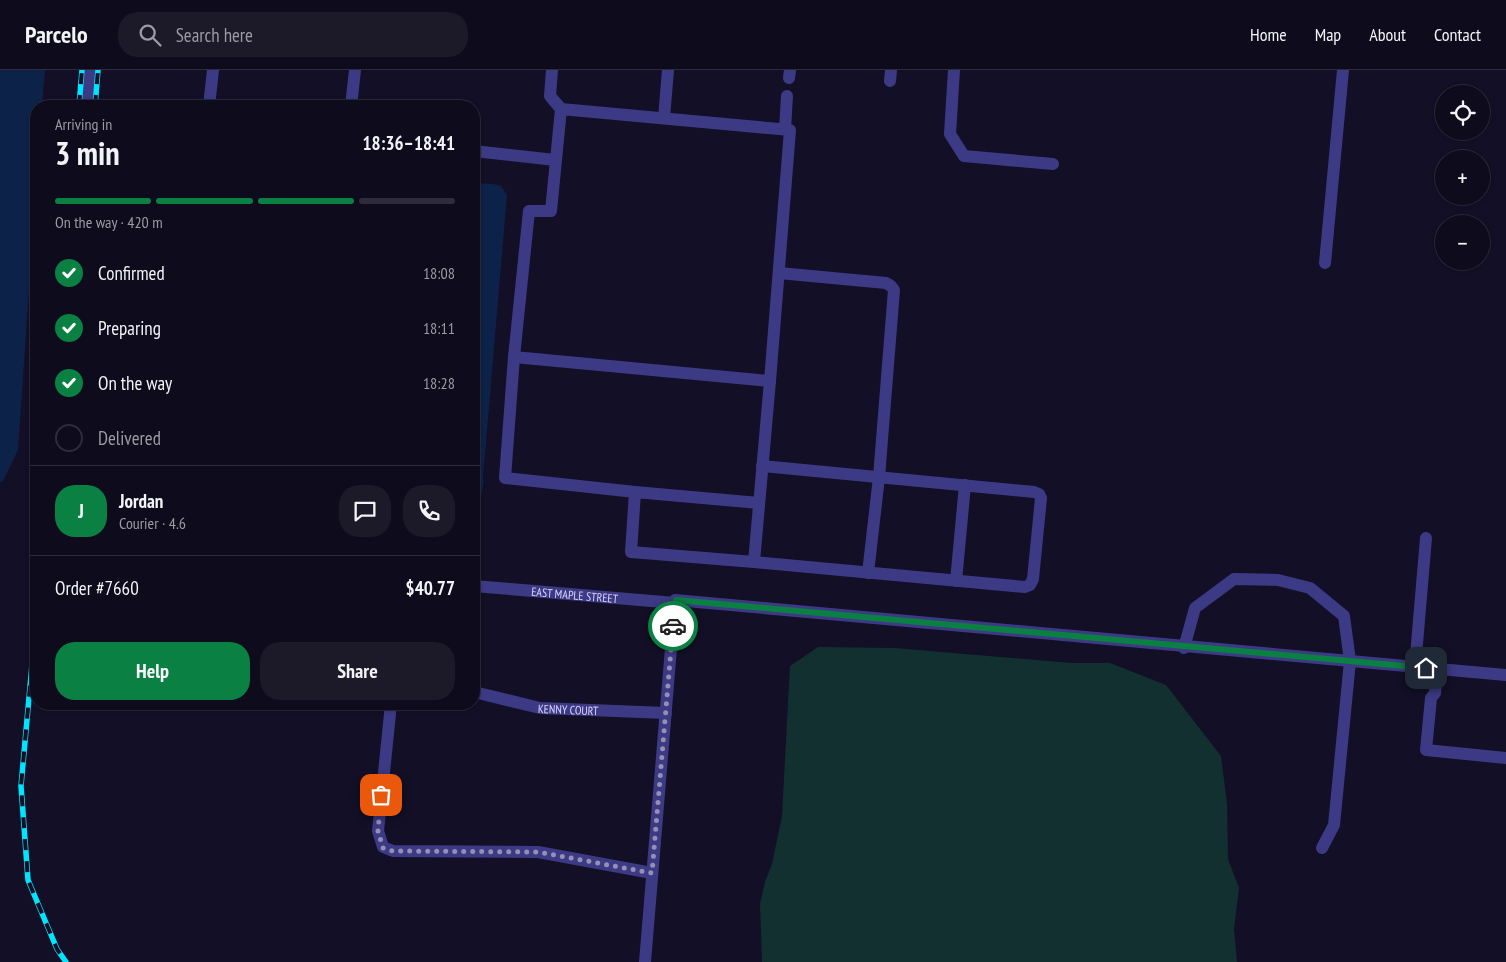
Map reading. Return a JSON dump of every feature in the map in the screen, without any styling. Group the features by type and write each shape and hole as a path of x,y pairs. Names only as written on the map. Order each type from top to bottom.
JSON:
{"street":[{"path":"88,100 90,70"},
{"path":"210,100 213,70"},
{"path":"352,100 355,70"},
{"path":"552,70 550,96 562,108 790,130 754,562"},
{"path":"664,118 668,70"},
{"path":"954,70 950,134 964,156 1054,164"},
{"path":"1326,262 1343,70"},
{"path":"785,129 787,96"},
{"path":"562,108 551,211 529,211 514,357 505,478 759,503"},
{"path":"480,152 555,160"},
{"path":"779,273 886,283 894,290 879,477 868,573"},
{"path":"514,357 770,380"},
{"path":"635,492 631,552 1025,587 1030,585 1033,579 1041,498 1039,494 965,485 762,466"},
{"path":"956,581 965,485"},
{"path":"1415,667 1426,538"},
{"path":"1185,647 1195,608 1234,579 1278,580 1310,588 1344,616 1350,661 1334,825 1322,848"},
{"name":"EAST MAPLE STREET","path":"480,586 1506,675"},
{"path":"645,962 675,602"},
{"path":"1437,669 1435,692 1431,698 1426,750 1506,758"},
{"name":"KENNY COURT","path":"480,693 540,708 666,713"},
{"path":"390,710 378,831 383,848 393,851 538,852 652,873"}],"green space":[{"path":"818,647 895,648 1072,663 1110,663 1166,685 1221,756 1227,804 1228,859 1239,888 1234,929 1237,962 762,962 760,904 765,882 772,864 782,816 790,666"}],"water":[{"path":"0,70 45,70 42,100 30,100 30,276 18,450 3,481 0,482"},
{"path":"480,183 501,186 507,195 484,483 480,503"}],"railway":[{"path":"80,100 82,70"},
{"path":"96,100 98,70"},
{"path":"30,686 21,786 28,880 57,949 66,962"}],"way so far":[{"path":"381,795 378,831 383,848 393,851 538,852 652,873 673,626"}],"route":[{"path":"673,626 676,600 1426,668"}]}
